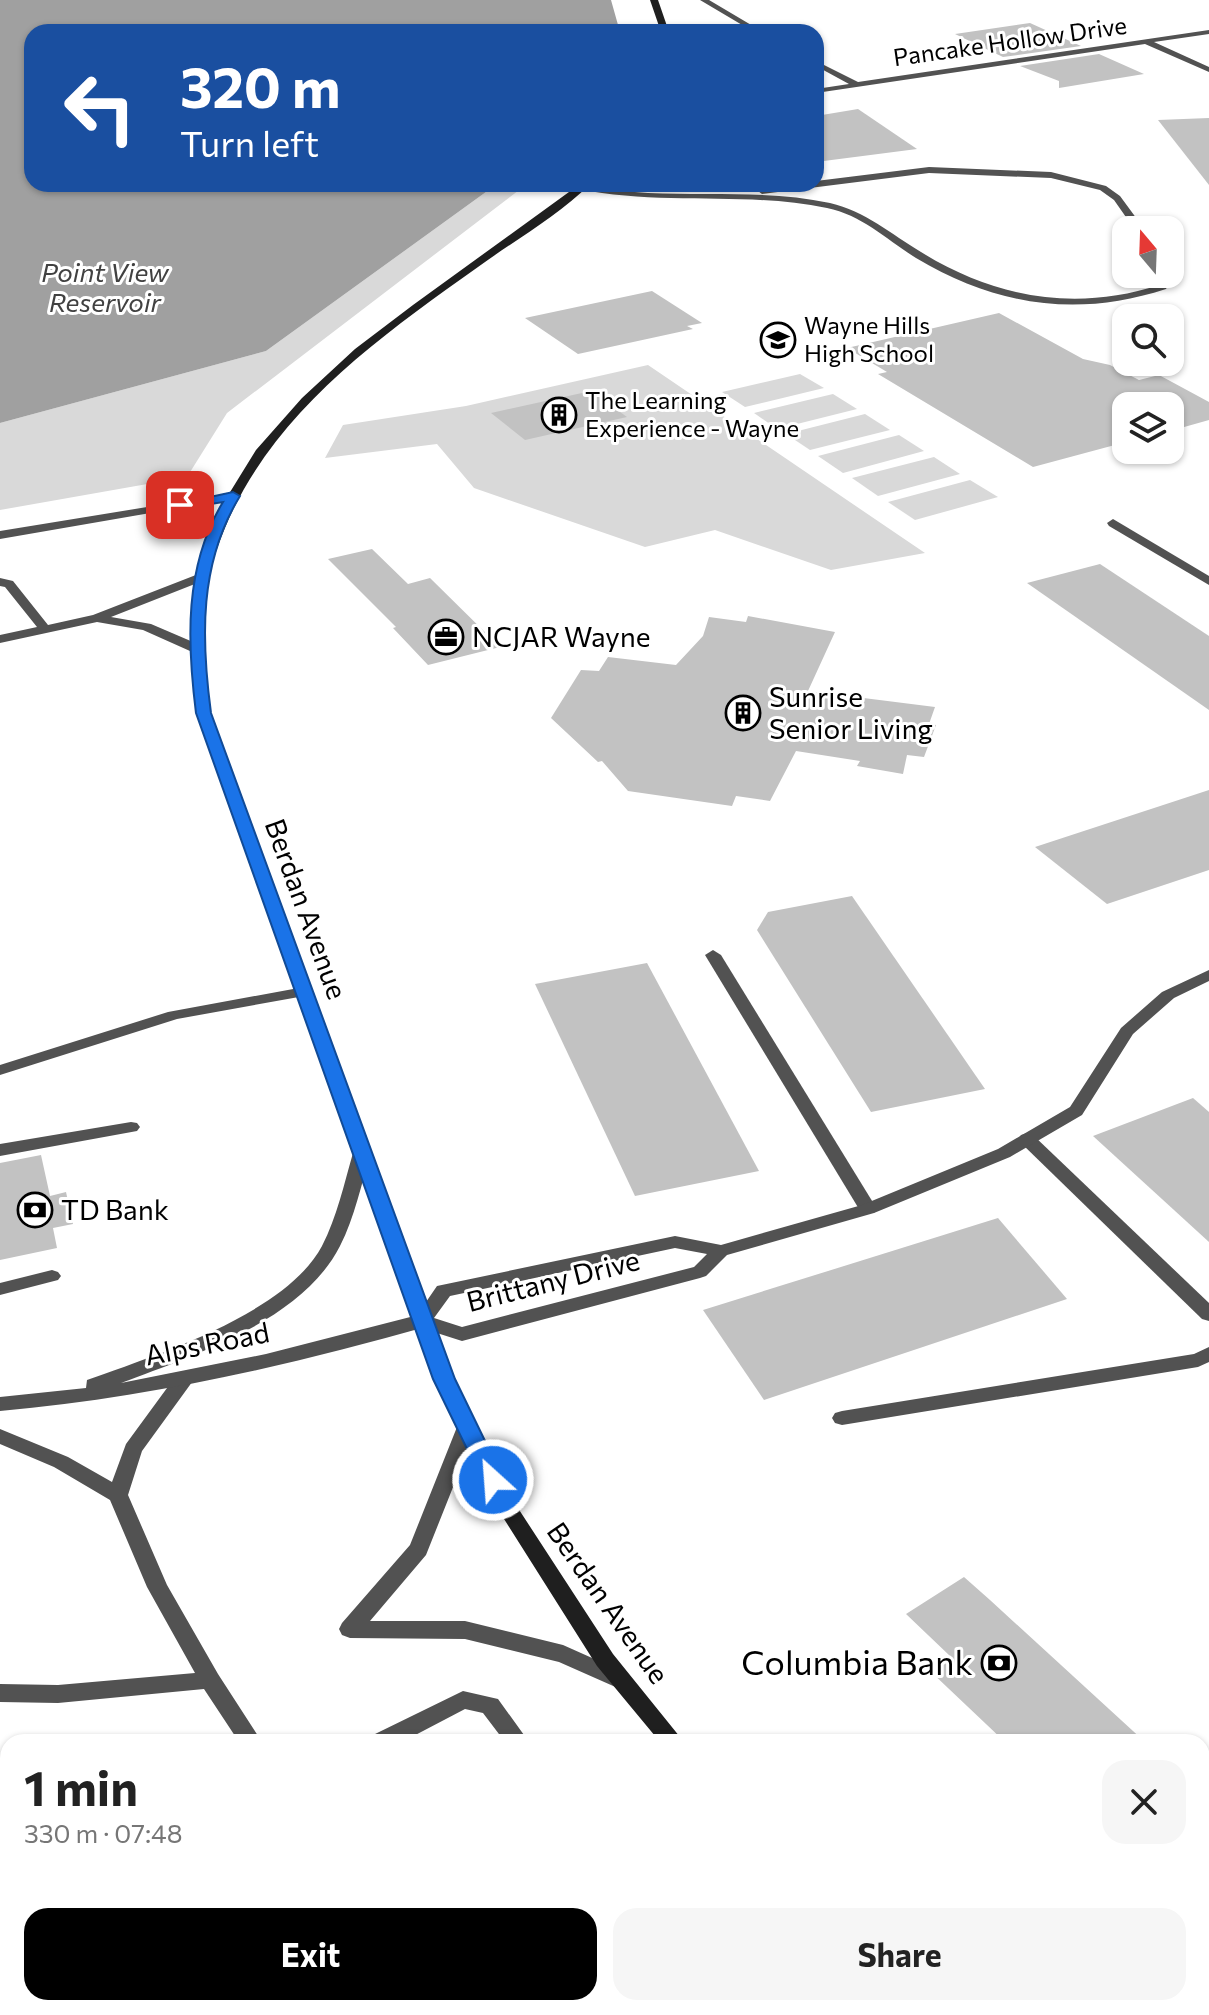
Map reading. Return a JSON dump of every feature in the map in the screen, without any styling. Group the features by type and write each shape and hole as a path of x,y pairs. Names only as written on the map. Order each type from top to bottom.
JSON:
{"main road":[{"path":"654,0 662,24"},
{"name":"Berdan Avenue","path":"576,192 318,387 263,447 221,517 201,577 195,648 204,713 444,1379 506,1506 622,1681 666,1734"}],"street":[{"path":"704,0 745,24"},
{"name":"Pancake Hollow Drive","path":"824,90 1209,32"},
{"path":"1146,42 1209,70"},
{"path":"824,67 857,85"},
{"path":"824,183 929,170 1051,175 1103,188 1117,198 1130,216"},
{"path":"824,186 832,182"},
{"path":"619,192 643,196 724,196 830,206 863,216 929,261 1028,300 1078,305 1136,299 1161,288"},
{"path":"724,196 754,192"},
{"path":"818,192 818,197 830,206"},
{"path":"0,535 233,496"},
{"path":"1113,523 1209,581"},
{"path":"0,639 97,618 201,577"},
{"path":"0,582 9,584 44,628"},
{"path":"97,618 146,627 195,648"},
{"path":"713,955 868,1209"},
{"name":"Brittany Drive","path":"721,1251 700,1272 471,1332 462,1334 422,1321 444,1291 675,1242 721,1251 868,1209 1004,1153 1076,1111 1127,1031 1168,995 1209,975"},
{"path":"0,1070 174,1015 304,992"},
{"path":"0,1150 131,1127"},
{"path":"1027,1139 1209,1314"},
{"path":"67,1396 213,1340 272,1308 327,1254 362,1153"},
{"path":"0,1289 52,1276"},
{"name":"Alps Road","path":"0,1404 185,1378 263,1363 422,1321"},
{"path":"842,1418 1198,1360 1209,1354"},
{"path":"118,1495 133,1449 185,1378"},
{"path":"467,1427 419,1549 350,1629 465,1630 563,1654 622,1681"},
{"path":"0,1436 61,1462 118,1495 157,1587 210,1680 246,1734"},
{"path":"0,1693 58,1694 210,1680"},
{"path":"397,1734 463,1700 490,1705 512,1734"}],"shaded area":[{"path":"486,192 517,192 227,413 187,477 0,510 0,423 266,351"},
{"path":"648,365 925,553 831,570 715,530 645,547 474,488 437,444 325,458 343,425 466,406"},
{"path":"800,374 824,388 745,407 722,392"},
{"path":"833,394 857,409 777,429 754,413"},
{"path":"865,414 890,430 810,450 786,434"},
{"path":"899,435 924,451 843,473 818,456"},
{"path":"934,457 960,474 878,496 852,478"},
{"path":"970,480 998,497 915,520 888,502"}],"water":[{"name":"Point View Reservoir","path":"0,0 611,0 618,24 24,24 24,192 486,192 266,351 0,423"}],"building":[{"path":"1030,23 1081,46 1003,57 955,34"},
{"path":"1099,54 1144,74 1059,88 1059,81 1020,66"},
{"path":"858,109 917,149 824,161 824,115"},
{"path":"1209,118 1209,185 1158,120"},
{"path":"652,291 702,323 687,326 693,329 578,354 525,318"},
{"path":"999,313 1083,359 1112,366 1112,376 1131,376 1139,380 1161,376 1209,402 1209,420 1184,427 1184,392 1112,392 1112,446 1033,467 878,374 887,372 847,348"},
{"name":"The Learning Experience - Wayne","path":"591,391 627,417 525,440 491,413"},
{"path":"372,549 408,584 430,578 500,647 428,665 393,628 396,627 328,559"},
{"path":"1100,564 1209,636 1209,710 1027,583"},
{"name":"Sunrise Senior Living","path":"748,616 835,632 808,691 935,707 929,724 936,725 924,757 907,755 903,774 857,766 860,761 796,751 770,801 736,796 732,806 628,791 602,761 598,762 551,718 581,670 599,671 608,657 676,665 703,636 709,617 746,622"},
{"path":"1209,790 1209,870 1107,904 1035,847"},
{"path":"852,896 985,1089 871,1112 757,930 768,912"},
{"path":"647,963 759,1171 635,1196 535,984"},
{"path":"1193,1098 1209,1112 1209,1242 1093,1136"},
{"name":"TD Bank","path":"41,1155 50,1196 66,1192 73,1224 53,1228 57,1248 0,1260 0,1163"},
{"path":"998,1218 1067,1299 764,1400 703,1310"},
{"name":"Columbia Bank","path":"964,1577 1136,1734 997,1734 929,1670 950,1656 906,1614"}],"place":[{"name":"Wayne Hills High School","path":"778,340"},
{"name":"The Learning Experience - Wayne","path":"559,415"},
{"name":"NCJAR Wayne","path":"446,637"},
{"name":"Sunrise Senior Living","path":"743,713"},
{"name":"TD Bank","path":"35,1210"},
{"name":"Columbia Bank","path":"999,1663"}],"route":[{"path":"180,505 233,496 221,517 201,577 195,648 204,713 444,1379 493,1480"}]}
